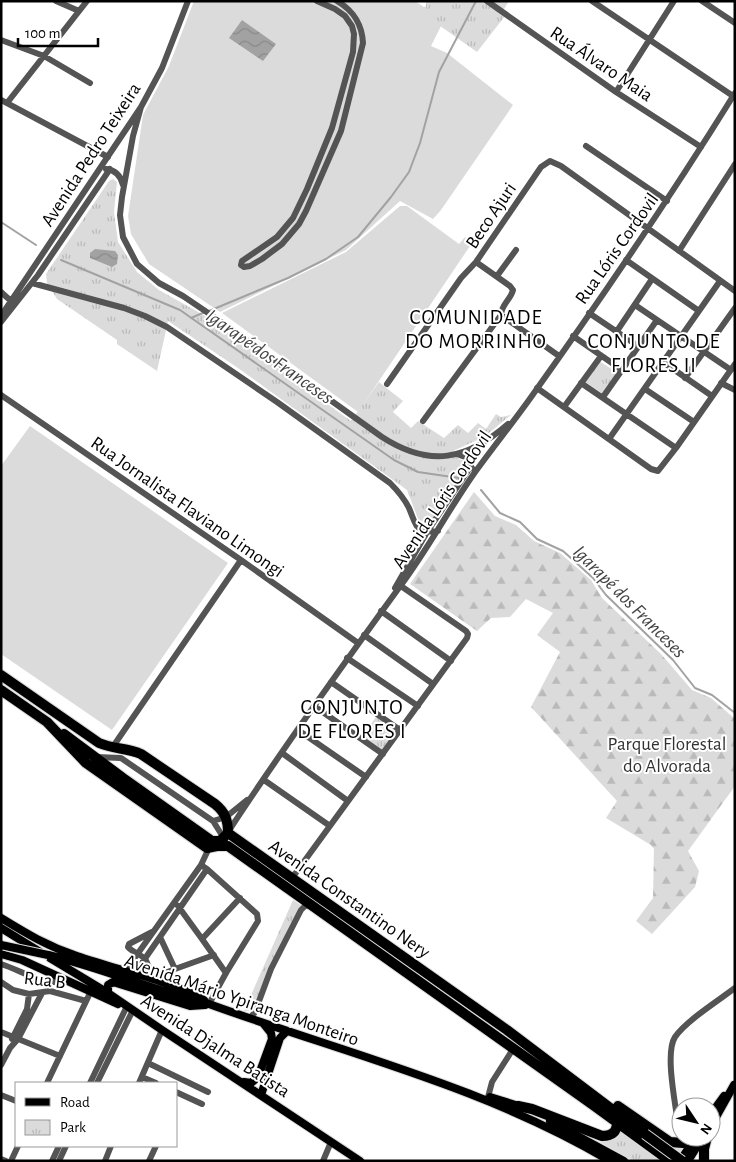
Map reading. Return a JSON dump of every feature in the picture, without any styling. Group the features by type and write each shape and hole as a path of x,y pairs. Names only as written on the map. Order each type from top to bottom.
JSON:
{"highway":[{"path":"1,675 92,738 112,748 135,751 141,754 215,804 226,817 226,839"},
{"path":"1,690 212,841 226,839"},
{"path":"47,722 86,762 209,848 217,846 226,839"},
{"name":"Avenida Constantino Nery","path":"226,839 292,878 565,1072 670,1161"},
{"name":"Avenida Constantino Nery","path":"226,839 310,906 617,1122 681,1161"},
{"path":"565,1072 612,1101 671,1142"},
{"path":"518,1106 532,1109 602,1136 611,1135 615,1132 617,1122"},
{"path":"704,1147 704,1161"}],"main road":[{"name":"Avenida Djalma Batista","path":"1,918 48,945 190,992 209,1004"},
{"name":"Avenida Djalma Batista","path":"1,928 108,993 360,1161"},
{"name":"Avenida Mário Ypiranga Monteiro","path":"1,945 78,962 166,992 209,1004 471,1093 549,1127 610,1161"},
{"path":"1,954 22,960 130,1008"},
{"path":"108,993 108,985 114,982 190,1006 209,1004"},
{"path":"242,1082 251,1083 255,1081 262,1070 272,1039 271,1033 262,1022"},
{"path":"261,1095 280,1038 287,1031"},
{"path":"721,1106 734,1084"},
{"name":"Avenida Mário Ypiranga Monteiro","path":"487,1099 518,1106 563,1127 624,1161"},
{"path":"681,1161 689,1147"},
{"path":"688,1161 698,1147"}],"street":[{"path":"56,1 79,11"},
{"path":"87,1 44,56 4,102 108,157"},
{"name":"Avenida Pedro Teixeira","path":"1,316 141,107 166,60 188,1"},
{"path":"317,1 340,12 352,26 355,43 348,70 332,128 299,208 286,228 277,237 241,263 244,267 250,266 272,252 290,235 306,211 341,131 362,50 362,33 360,25 351,11 337,1"},
{"path":"592,1 734,95"},
{"path":"616,92 674,1"},
{"path":"702,1 735,22"},
{"name":"Rua Álvaro Maia","path":"490,2 616,92 701,147"},
{"path":"1,40 44,56 90,83"},
{"path":"348,70 357,73"},
{"name":"Rua Lóris Cordovil","path":"516,416 648,229 734,95"},
{"path":"340,98 349,101"},
{"path":"141,107 133,136 123,189 120,226 132,256 152,278 216,319 394,444 411,452 429,456 458,454 483,443 516,416"},
{"path":"586,146 667,201"},
{"name":"Beco Ajuri","path":"387,384 461,278 476,262 541,167 550,161 561,166 648,229"},
{"path":"318,162 327,165"},
{"path":"679,251 735,164"},
{"path":"99,170 110,169 120,178 123,189"},
{"name":"Avenida Pedro Teixeira","path":"1,322 32,283 110,169"},
{"path":"299,208 306,211"},
{"path":"648,229 735,291"},
{"path":"497,276 516,250"},
{"path":"626,260 698,311"},
{"path":"423,421 500,315 513,294 510,286 476,262"},
{"path":"35,264 38,274"},
{"path":"617,331 652,279"},
{"path":"609,439 720,281"},
{"path":"32,283 131,311 167,327 277,402 390,483 402,495 416,527 427,532 438,531"},
{"path":"1,292 10,301"},
{"path":"537,388 651,469 658,471 733,367 703,351 635,305"},
{"path":"685,378 735,308"},
{"path":"589,313 638,346"},
{"path":"500,315 559,356"},
{"path":"603,398 657,320"},
{"path":"573,336 622,370"},
{"path":"564,407 600,356"},
{"path":"663,362 712,396"},
{"path":"581,383 676,448"},
{"path":"722,383 735,390"},
{"path":"645,388 694,422"},
{"name":"Rua Jornalista Flaviano Limongi","path":"1,395 358,643"},
{"name":"Avenida Lóris Cordovil","path":"399,585 427,532 516,416"},
{"path":"458,454 465,457 471,466 471,477"},
{"name":"Avenida Lóris Cordovil","path":"226,839 347,658 438,531 471,466"},
{"path":"112,748 240,560"},
{"path":"292,878 467,638 468,634 466,631 399,585"},
{"path":"381,611 451,661"},
{"path":"364,635 433,684"},
{"path":"347,658 418,706"},
{"path":"331,682 400,730"},
{"path":"314,706 383,754"},
{"path":"298,730 366,777"},
{"path":"282,753 348,801"},
{"path":"96,757 122,758 213,821 226,839"},
{"path":"264,780 330,826"},
{"name":"Avenida Lóris Cordovil","path":"213,821 226,817 258,789"},
{"path":"130,972 137,955 200,865 209,848"},
{"path":"200,865 207,869 257,914 258,921 209,1004"},
{"path":"130,972 145,958 207,869"},
{"path":"202,939 240,898"},
{"path":"174,903 180,908 226,973"},
{"path":"250,1018 292,927 305,906 310,906"},
{"path":"166,928 129,944 128,947 137,955 145,958 150,968 157,973 163,974 214,954"},
{"path":"160,936 175,968"},
{"path":"1,964 32,977 59,983 68,981"},
{"name":"Rua B","path":"1,982 13,990 30,994 56,992 86,1001"},
{"path":"675,1097 670,1056 675,1037 735,988"},
{"path":"47,1082 91,991"},
{"path":"15,1038 42,993"},
{"path":"1,1065 27,1009 30,994"},
{"path":"94,1081 130,1008"},
{"path":"140,1080 162,1030"},
{"path":"1,1032 60,1056"},
{"path":"487,1099 492,1082 514,1049"},
{"path":"148,1063 208,1092"},
{"path":"178,1093 202,1104"},
{"path":"1,1095 15,1101"},
{"path":"323,1161 331,1142"},
{"path":"11,1161 18,1147"},
{"path":"52,1161 59,1147"},
{"path":"59,1161 66,1147"},
{"path":"105,1161 111,1147"},
{"path":"149,1161 156,1147"},
{"path":"1,1159 6,1161"}],"green space":[{"path":"194,1 415,1 424,7 432,4 448,12 431,46 447,53 513,105 433,219 400,201 346,250 220,312 149,264 131,234 128,216 143,115 169,66"},
{"path":"426,1 509,1 501,14 505,16 477,52 426,16"},
{"path":"113,179 117,182 114,212 118,242 137,272 159,290 207,317 351,421 379,382 403,401 393,412 411,428 418,421 444,438 458,425 468,433 478,423 486,429 496,414 501,417 511,415 484,437 453,451 459,459 465,461 467,467 426,528 420,524 407,490 238,368 168,321 157,371 117,344 117,340 57,299 47,283 46,274 109,181"},
{"path":"400,206 407,206 459,244 465,237 472,243 358,412 222,313 346,252"},
{"path":"599,361 618,373 603,394 584,381"},
{"path":"30,426 228,563 112,730 1,654 1,466"},
{"name":"Parque Florestal do Alvorada","path":"474,492 495,516 516,525 534,541 560,553 591,580 602,598 661,654 692,690 711,698 735,719 735,786 688,851 699,871 695,887 652,934 636,921 653,898 654,849 651,845 606,818 617,801 531,707 560,652 537,635 553,613 526,599 510,617 491,618 477,631 410,584"},
{"path":"378,714 402,731 386,754 361,738"},
{"path":"293,900 302,906 253,1011 244,1011"},
{"path":"619,1129 671,1141 671,1147 688,1147 678,1161 633,1161 600,1142 617,1136"}],"water":[{"path":"242,20 276,44 263,61 229,38"},
{"path":"95,249 115,251 118,255 117,264 112,267 90,258 90,253"}],"waterway":[{"path":"209,311 288,278 326,259 358,237 409,172 420,143 439,72 476,1"},
{"name":"Igarapé dos Franceses","path":"1,222 36,245"},
{"name":"Igarapé dos Franceses","path":"61,260 180,310 394,460 418,472 459,478"},
{"path":"191,318 205,312"},
{"name":"Igarapé dos Franceses","path":"481,490 500,513 520,522 537,539 563,551 593,578 606,595 673,660 695,688 712,695 735,713"}],"district":[{"name":"COMUNIDADE DO MORRINHO","path":"476,329"},
{"name":"CONJUNTO DE FLORES II","path":"654,353"},
{"name":"CONJUNTO DE FLORES I","path":"352,719"}]}
